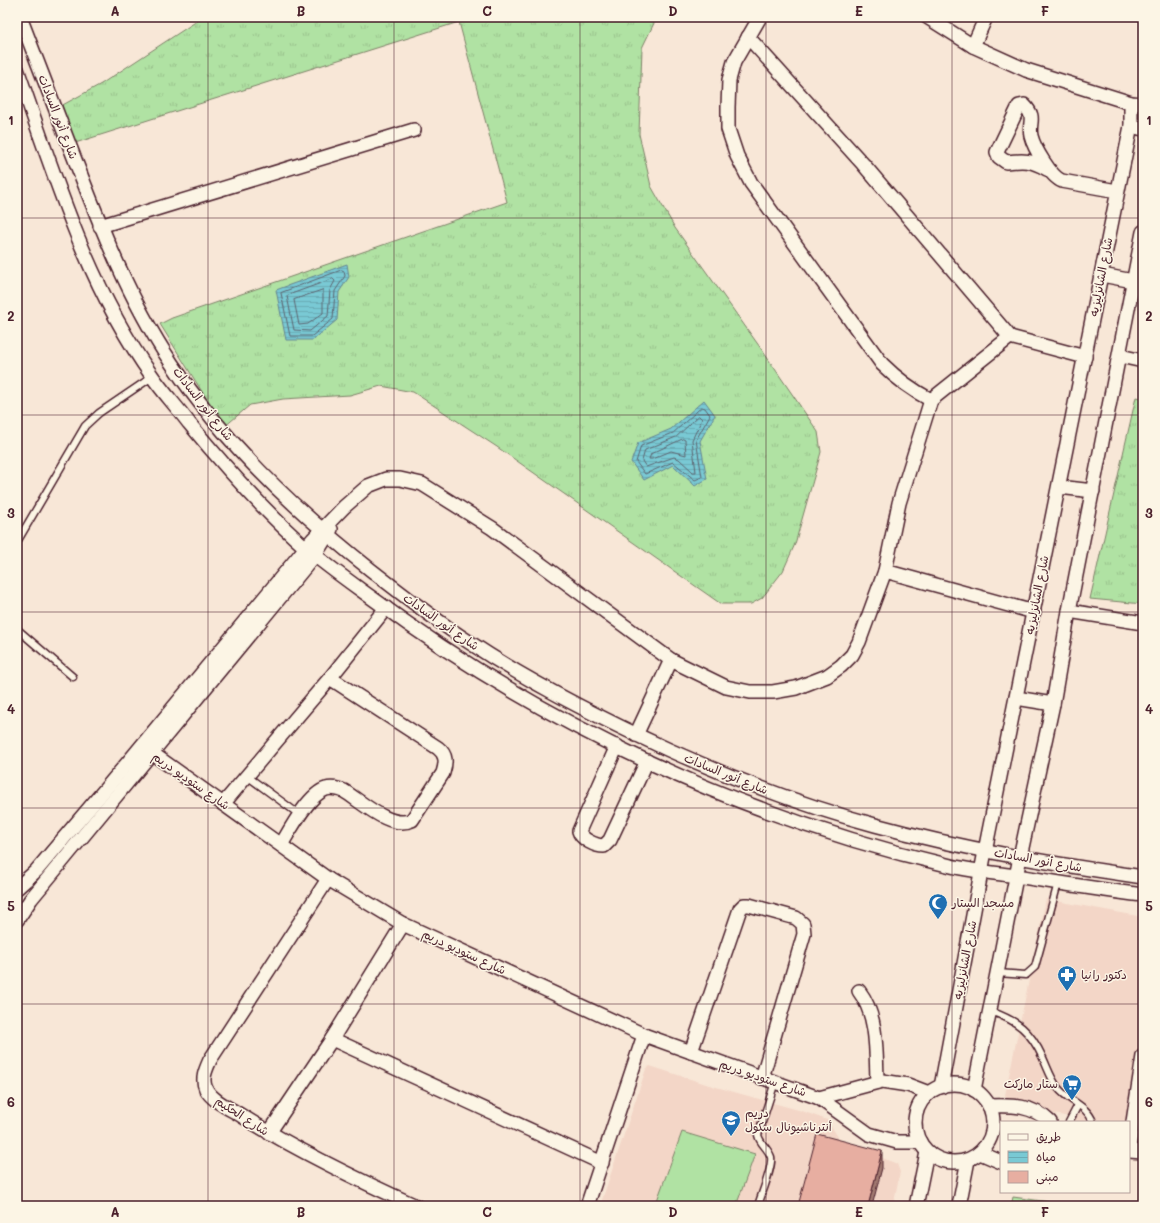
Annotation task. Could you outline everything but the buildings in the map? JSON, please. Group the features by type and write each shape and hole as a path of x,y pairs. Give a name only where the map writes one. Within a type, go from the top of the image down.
{"street":[{"name":"شارع أنور السادات","path":"20,17 100,226 144,317 183,380 235,446 268,480 325,533 405,597 470,643 532,681 636,735 726,775 812,806 873,825 985,851 1143,877"},
{"path":"760,17 734,62 729,80 728,129 737,156 751,183 882,364 893,375 915,392 931,400"},
{"path":"927,17 973,46 1026,70 1137,103"},
{"path":"973,46 986,17"},
{"path":"748,37 863,164 1010,337 1085,357"},
{"path":"17,66 36,61"},
{"name":"شارع أنور السادات","path":"17,69 51,166 93,273 121,327 152,377 222,462 310,551 386,608 466,663 526,699 647,761 698,784 813,826 882,848 981,872 1143,895"},
{"name":"شارع الشانزليزيه","path":"935,1090 1034,612 1102,275 1117,192 1137,128 1137,103"},
{"path":"1047,169 1031,136 1032,122 1030,111 1024,104 1019,106 997,152 999,156 1006,162 1021,160 1034,161 1062,181 1117,192"},
{"path":"100,226 414,130"},
{"path":"974,1090 1016,876 1053,704 1069,611 1143,232"},
{"path":"1102,275 1133,280"},
{"path":"17,920 147,750 325,533 337,515 358,493 368,486 386,479 400,479 422,484 492,528 671,660 726,687 750,692 773,692 796,688 827,676 841,666 852,655 859,642 885,571 899,503 931,400 1010,337"},
{"path":"1120,356 1143,361"},
{"path":"1059,487 1092,491"},
{"path":"885,571 1034,612"},
{"path":"223,804 330,678 386,608"},
{"path":"1069,611 1143,622"},
{"path":"636,735 671,660"},
{"path":"281,845 300,816 317,794 325,789 335,788 344,791 387,819 405,823 412,820 443,773 446,764 445,757 438,748 330,678"},
{"path":"1016,698 1053,704"},
{"path":"617,746 579,831 581,836 595,844 604,846 610,840 647,761"},
{"path":"17,888 36,871 147,750"},
{"name":"شارع ستوديو دريم","path":"147,750 328,879 403,924 644,1035 819,1098 869,1134 897,1142 924,1147"},
{"name":"شارع الحكيم","path":"328,879 210,1060 203,1075 206,1088 213,1097 269,1133 352,1176 416,1206"},
{"path":"691,1052 740,909 749,905 796,918 803,924 804,934 762,1078"},
{"path":"269,1133 332,1039 403,924"},
{"path":"859,991 866,1000 874,1028 877,1082"},
{"path":"587,1206 644,1035"},
{"path":"332,1039 602,1163"},
{"path":"1130,1144 1143,1062"},
{"name":"شارع ستوديو دريم","path":"819,1098 877,1082 889,1081 935,1090"},
{"path":"952,1084 974,1090 983,1097 989,1106 993,1119 992,1131 988,1143 980,1153 968,1160 946,1162 936,1158 924,1147 916,1130 916,1116 921,1104 935,1090 952,1084"},
{"path":"989,1106 1012,1105 1030,1109 1038,1112 1049,1121"},
{"path":"916,1206 924,1147"},
{"path":"1130,1150 1143,1152"},
{"path":"980,1153 1000,1162"},
{"path":"959,1206 968,1160"}],"lane":[{"path":"17,542 85,426 99,413 152,377"},
{"path":"17,629 73,677"},
{"path":"247,776 300,816"},
{"path":"997,973 1026,975 1035,967 1058,883"},
{"path":"990,1011 1010,1018 1024,1029 1039,1050 1052,1080 1066,1096 1088,1112 1092,1121"},
{"path":"758,1206 771,1160 769,1152 760,1141 758,1135 775,1082"},
{"path":"1070,1121 1078,1105"}],"shaded area":[{"path":"1046,899 1143,917 1143,1156 1130,1152 1130,1121 1072,1121 1069,1117 1011,1105 1005,1095"},
{"name":"دريم أنترناشيونال سكول","path":"650,1066 709,1085 802,1111 827,1120 840,1140 897,1164 900,1172 893,1206 600,1206 646,1069"}],"green space":[{"path":"203,17 657,17 642,48 639,134 651,186 675,228 762,350 818,432 821,452 795,544 783,571 762,598 751,604 721,604 497,447 413,392 381,386 350,395 283,399 250,405 224,427 160,324 172,318 507,202 459,22 72,144 59,107 101,84"},
{"path":"1136,397 1143,398 1143,604 1090,599"},
{"path":"682,1132 755,1154 736,1206 655,1206"},
{"path":"1013,1197 1057,1203 1056,1206 1011,1206"}],"water":[{"path":"347,264 349,277 339,292 337,320 313,340 286,340 276,290"},
{"path":"704,400 715,415 700,441 707,479 695,486 673,465 644,480 631,462 638,443 671,429"}],"place":[{"name":"مسجد الستار","path":"938,920"},
{"name":"دكتور رانيا","path":"1067,992"},
{"name":"ستار ماركت","path":"1072,1101"},
{"name":"دريم أنترناشيونال سكول","path":"731,1137"}]}
